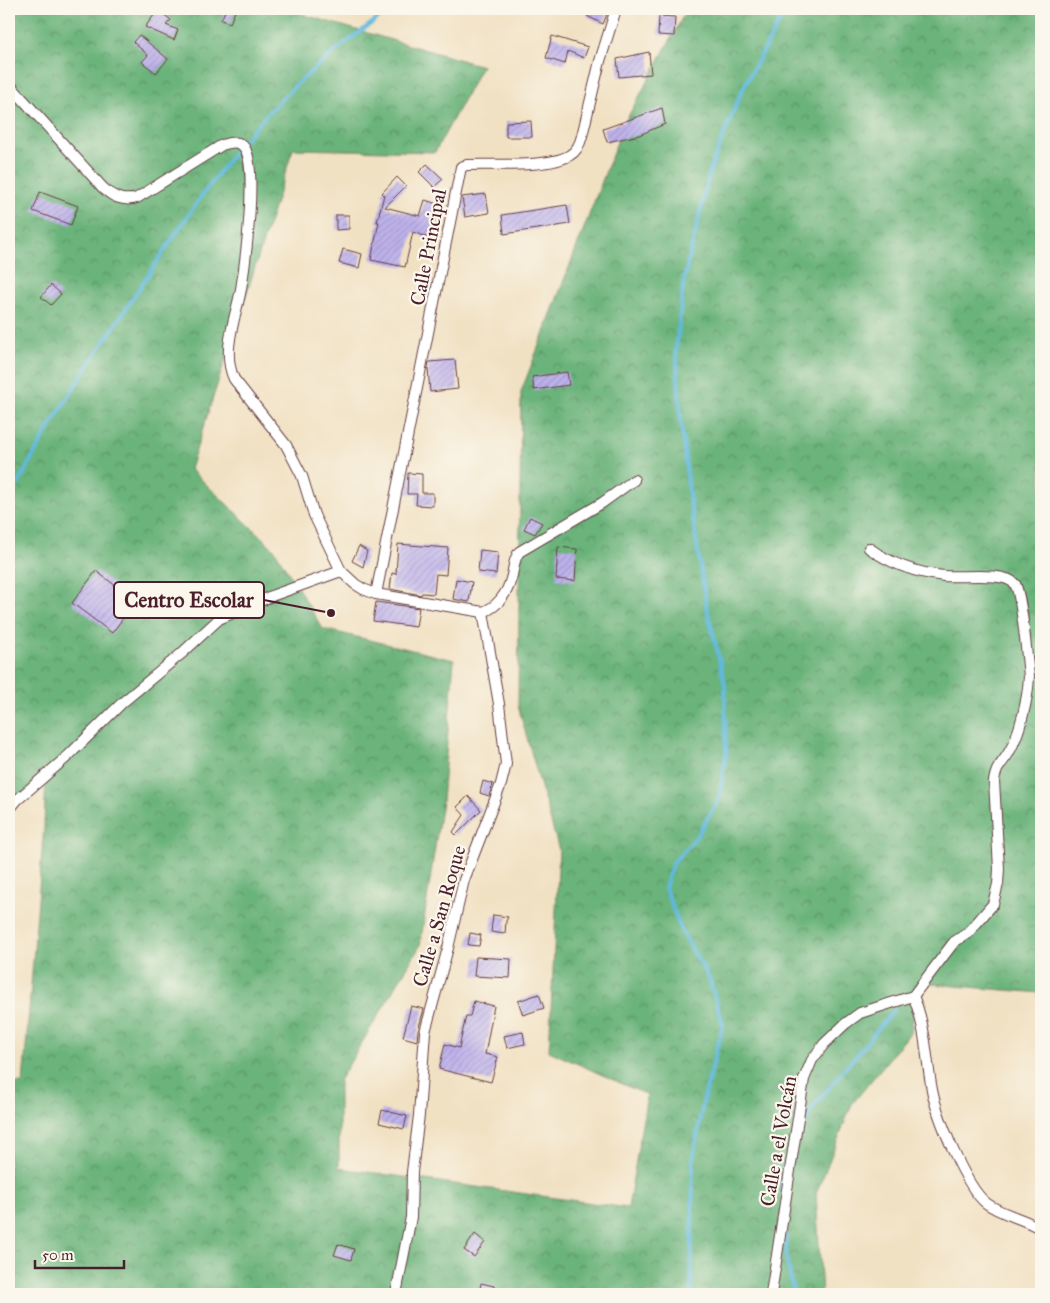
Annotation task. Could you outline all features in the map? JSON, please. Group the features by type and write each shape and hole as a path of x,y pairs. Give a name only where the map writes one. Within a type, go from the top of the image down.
{"street":[{"name":"Calle Principal","path":"376,594 461,167 467,165 536,164 560,160 570,156 575,151 582,136 600,62 616,9"},
{"path":"9,84 103,188 122,200 137,198 222,145 233,142 239,143 244,147 248,154 251,179 245,262 232,329 231,372 240,387 286,445 302,476 314,515 341,570 355,584 376,594 483,612 495,606 502,597 508,586 515,557 519,552 602,503 634,480"},
{"path":"869,548 891,562 906,568 944,576 997,577 1008,580 1014,583 1019,596 1029,676 1027,701 1008,755 996,771 994,781 999,869 995,898 988,911 975,926 954,942 913,996 924,1036 936,1106 962,1170 985,1202 1041,1229"},
{"path":"9,810 31,787 68,756 123,702 181,654 219,619 274,594 341,570"},
{"name":"Calle a San Roque","path":"396,1294 412,1218 412,1172 419,1115 425,1032 464,880 501,784 506,764 499,704 483,612"},
{"name":"Calle a el Volcán","path":"771,1294 806,1072 824,1044 845,1024 860,1014 913,996"}],"green space":[{"path":"9,9 284,9 482,66 435,152 293,149 190,469 274,549 323,629 454,660 442,801 420,946 339,1081 339,1168 628,1208 647,1095 549,1051 559,850 518,706 521,392 624,124 687,9 1041,9 1041,993 919,983 911,1032 852,1104 816,1194 822,1294 9,1294 9,1084 23,1083 44,827 46,774 9,810"}],"building":[{"path":"226,9 236,9 230,23 221,20"},
{"path":"591,9 609,9 603,24 587,16"},
{"path":"158,10 171,20 166,25 178,30 174,40 145,27"},
{"path":"659,16 675,17 674,36 658,35"},
{"path":"139,35 168,59 156,73 142,62 148,55 133,42"},
{"path":"552,36 588,47 584,58 568,51 565,64 546,58"},
{"path":"649,52 651,74 619,77 617,59"},
{"path":"662,108 665,124 639,135 607,142 603,129"},
{"path":"531,121 532,137 506,137 506,122"},
{"path":"427,164 443,179 434,187 419,172"},
{"path":"397,177 406,186 385,207 420,216 425,200 440,205 430,238 413,232 405,267 371,260 379,222 377,222 384,195 382,193"},
{"path":"40,192 78,206 71,225 33,211"},
{"path":"486,194 489,213 465,217 462,197"},
{"path":"567,205 570,224 504,234 502,215"},
{"path":"336,215 349,215 349,229 336,230"},
{"path":"343,249 362,254 359,268 339,263"},
{"path":"51,285 61,294 51,305 41,297"},
{"path":"455,360 458,389 430,392 429,362"},
{"path":"567,372 569,385 534,390 532,377"},
{"path":"408,473 422,474 422,493 433,493 433,506 416,505 417,494 407,494"},
{"path":"530,517 542,523 535,534 524,529"},
{"path":"398,544 448,548 446,575 436,574 434,594 422,593 421,595 390,589 392,573 396,574"},
{"path":"359,546 367,551 363,567 352,561"},
{"path":"558,547 577,549 575,581 556,579"},
{"path":"480,550 498,552 496,574 478,572"},
{"path":"96,571 136,601 112,633 72,603"},
{"path":"456,579 472,582 469,602 453,599"},
{"path":"376,602 419,608 416,627 373,621"},
{"path":"483,781 493,784 489,796 480,793"},
{"path":"468,796 481,810 456,835 453,832 464,815 457,807"},
{"path":"493,915 508,917 505,934 491,932"},
{"path":"470,933 481,935 479,946 468,945"},
{"path":"476,957 511,959 510,978 474,976"},
{"path":"539,994 544,1008 523,1015 518,1001"},
{"path":"474,1001 494,1006 485,1054 498,1057 491,1082 439,1069 445,1044 459,1048 466,1016 470,1016"},
{"path":"411,1006 424,1009 417,1041 403,1037"},
{"path":"523,1032 525,1044 507,1048 504,1036"},
{"path":"382,1110 407,1116 404,1129 379,1123"},
{"path":"475,1234 485,1242 474,1257 464,1250"},
{"path":"338,1244 354,1249 351,1260 334,1255"},
{"path":"481,1283 494,1286 493,1294 479,1294"}],"waterway":[{"path":"9,501 36,450 81,376 211,182 281,99 342,46 391,9"},
{"path":"691,1294 693,1159 703,1103 723,1025 709,978 682,932 665,888 672,864 697,836 719,799 726,754 725,684 707,608 690,501 681,423 676,350 684,279 711,167 742,90 781,19 790,9"},
{"path":"799,1135 813,1107 894,1010"},
{"path":"782,1191 781,1173 788,1157"},
{"path":"785,1228 787,1262 794,1294"}],"place":[{"name":"Centro Escolar","path":"331,613"}]}
